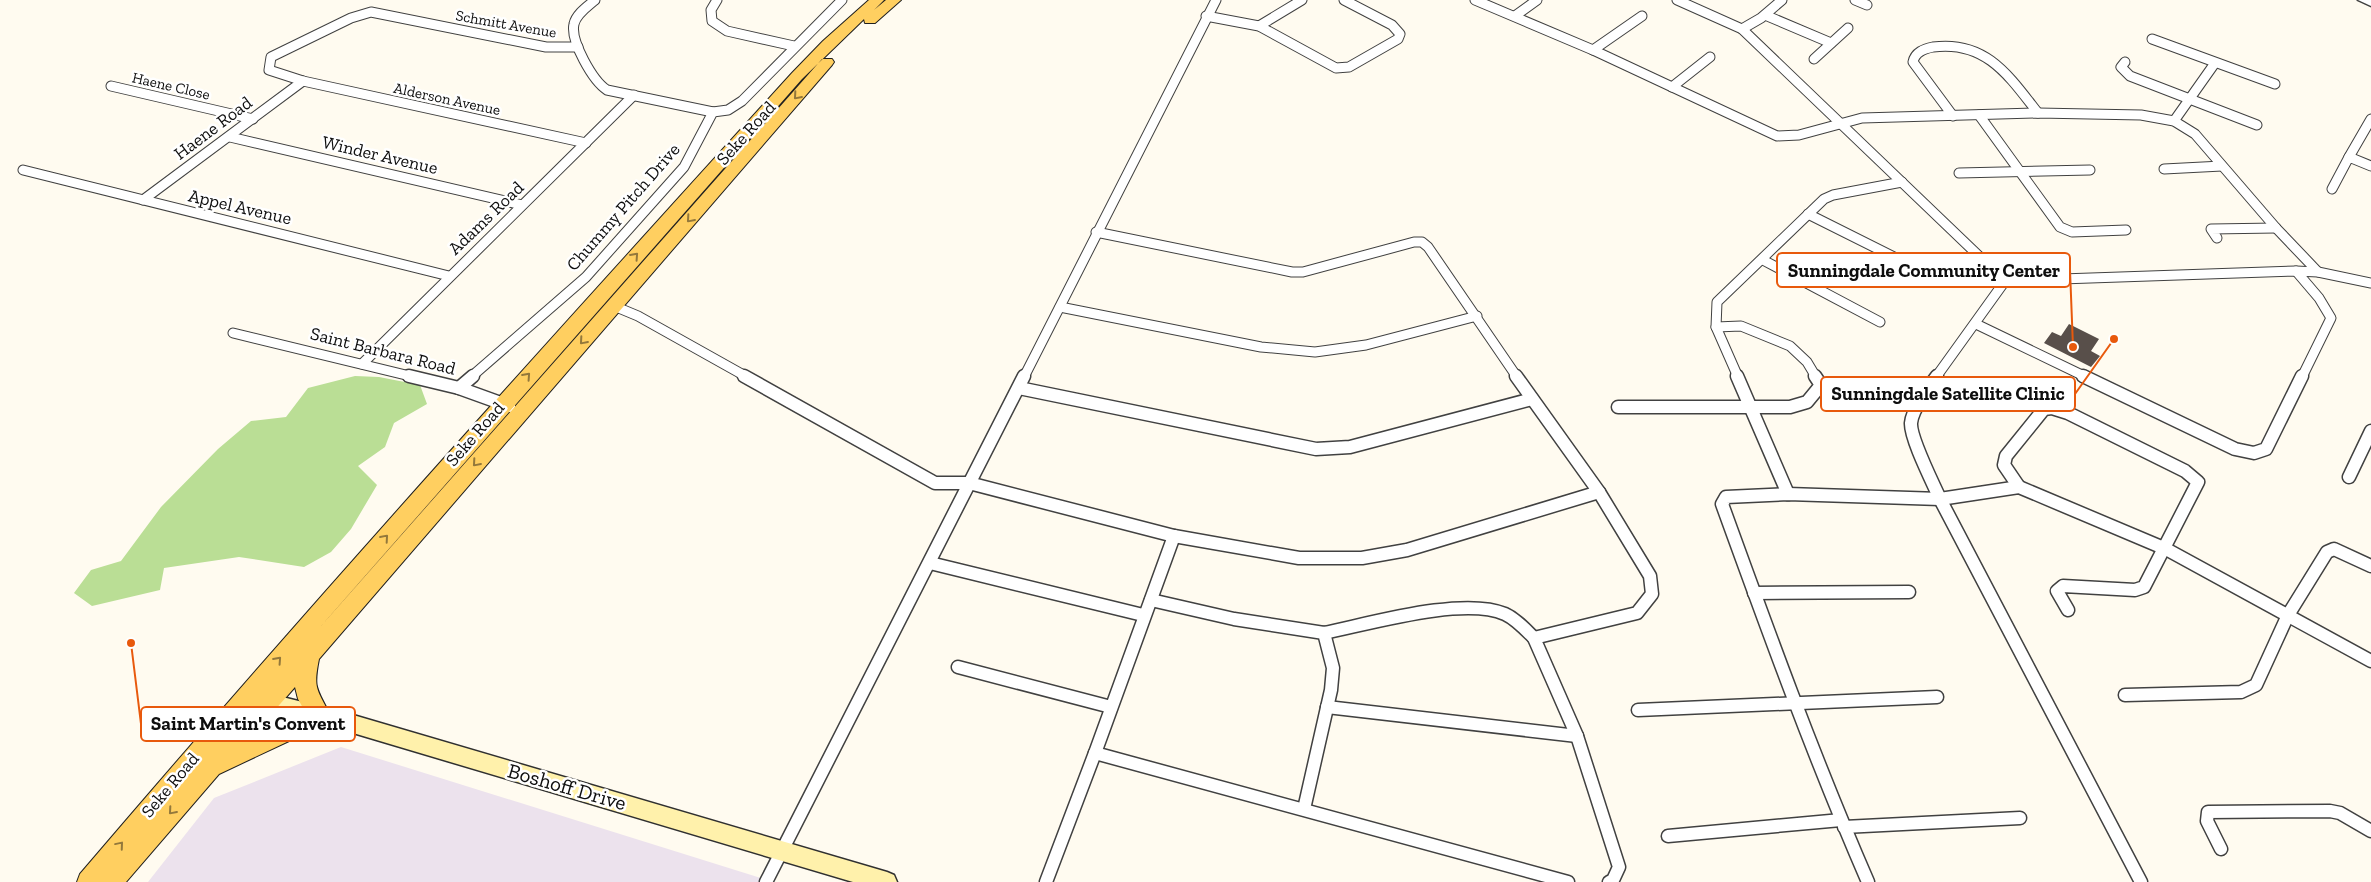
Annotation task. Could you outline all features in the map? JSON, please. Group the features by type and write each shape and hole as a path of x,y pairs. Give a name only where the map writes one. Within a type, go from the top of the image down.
{"main road":[{"name":"Seke Road","path":"89,882 245,696 503,403 797,76 877,0"},
{"name":"Seke Road","path":"110,882 817,73 859,30 894,0"},
{"path":"309,653 304,688 309,702 318,714"},
{"name":"Boshoff Drive","path":"245,696 343,721 887,882"},
{"path":"204,774 240,752 287,731 343,721"}],"street":[{"path":"595,0 574,24 578,46 601,86 607,90 713,112 736,107 794,46 842,0"},
{"path":"717,0 711,10 711,17 721,28 794,46"},
{"path":"766,882 1019,388 1206,16 1216,0"},
{"path":"1259,26 1302,0"},
{"path":"1206,16 1259,26 1336,68 1349,67 1398,38 1398,32 1392,25 1344,0"},
{"path":"1475,0 1592,50 1777,136 1787,137 1830,128 1839,121 1862,118 2038,113 2142,115 2174,121 2195,134 2276,228 2318,272"},
{"path":"1515,16 1537,0"},
{"path":"1677,0 1742,29 2005,281 2296,271 2318,272 2371,282"},
{"path":"1742,29 1765,15 1782,0"},
{"path":"1855,0 1867,5"},
{"path":"2364,0 2371,2"},
{"name":"Schmitt Avenue","path":"371,12 546,47 578,46"},
{"name":"Alderson Avenue","path":"371,12 351,18 271,57 269,70 303,81 586,143"},
{"path":"1765,15 1831,43"},
{"path":"1592,50 1642,16"},
{"path":"1814,58 1848,28"},
{"path":"2152,39 2274,84"},
{"path":"1953,116 1912,62 1914,56 1920,51 1949,46 1983,53 1998,64 2038,113"},
{"path":"1672,87 1710,57"},
{"path":"2125,62 2120,67 2125,74 2257,125"},
{"path":"2174,121 2215,63"},
{"name":"Haene Road","path":"142,200 230,137 303,81"},
{"name":"Haene Close","path":"112,86 253,119"},
{"name":"Adams Road","path":"362,364 634,95"},
{"name":"Chummy Pitch Drive","path":"459,388 586,277 684,167 713,112"},
{"path":"1979,115 2023,172 2060,227 2072,232 2126,230"},
{"path":"2332,189 2371,119"},
{"name":"Winder Avenue","path":"230,137 522,205"},
{"path":"2349,157 2371,166"},
{"path":"2164,169 2222,166"},
{"name":"Appel Avenue","path":"23,170 449,276"},
{"path":"1959,173 2090,170"},
{"path":"1788,494 1716,327 1717,302 1820,202 1833,195 1902,182"},
{"path":"1808,214 1922,271"},
{"path":"2217,238 2211,229 2276,228"},
{"path":"1096,232 1292,272 1303,272 1414,242 1422,242 1428,247 1532,399 1599,492 1650,576 1652,594 1647,603 1637,613 1534,638"},
{"path":"1762,260 1880,322"},
{"path":"1976,324 2235,449 2254,453 2266,449 2331,318 2319,298 2296,271"},
{"path":"2005,281 1976,324 1926,390 1911,423 1915,440 1940,499 2141,882"},
{"path":"614,306 638,316 935,483 969,483 1174,536 1299,558 1362,558 1416,548 1599,492"},
{"path":"1060,307 1262,347 1315,352 1366,345 1477,316"},
{"path":"1618,407 1800,405 1807,402 1821,385 1807,362 1790,346 1741,326 1716,327"},
{"name":"Saint Barbara Road","path":"233,333 459,388 522,411"},
{"path":"1019,388 1075,398 1284,444 1316,449 1350,447 1532,399"},
{"path":"2018,487 2004,465 2006,456 2044,409 2052,408 2068,413 2194,476 2198,482 2197,488 2166,549 2144,587 2135,590 2063,586 2057,592 2068,610"},
{"path":"2349,477 2371,431"},
{"path":"1868,882 1843,824 1798,703 1754,593 1722,500 1726,497 1736,495 1788,494 1940,499 2018,487 2166,549 2371,661"},
{"path":"1046,882 1174,536"},
{"path":"2125,694 2241,692 2248,690 2256,685 2288,615 2322,559 2331,550 2344,552 2371,566"},
{"path":"930,563 1144,615"},
{"path":"1754,593 1910,592"},
{"path":"1151,600 1234,619 1324,633 1439,612 1494,610 1521,624 1534,638 1577,736 1619,867 1613,880 1609,882"},
{"path":"1304,809 1327,707 1333,668 1324,633"},
{"path":"958,667 1111,707"},
{"path":"1638,710 1937,697"},
{"path":"1327,707 1577,736"},
{"path":"1095,753 1568,882"},
{"path":"2221,849 2206,821 2208,812 2330,811 2340,813 2371,831"},
{"path":"1668,836 1843,824 2020,818"}],"shaded area":[{"path":"341,747 774,882 148,882 214,798"}],"green space":[{"path":"355,376 379,377 420,385 427,404 394,423 385,447 358,466 377,485 351,529 331,552 304,567 239,557 164,568 160,590 92,606 74,593 91,570 121,561 161,507 218,449 251,421 286,417 308,388"}],"building":[{"path":"2069,324 2099,339 2091,351 2100,356 2091,367 2044,343 2052,332 2061,336"}],"place":[{"name":"Sunningdale Satellite Clinic","path":"2114,339"},
{"name":"Sunningdale Community Center","path":"2073,347"},
{"name":"Saint Martin's Convent","path":"131,643"}]}
